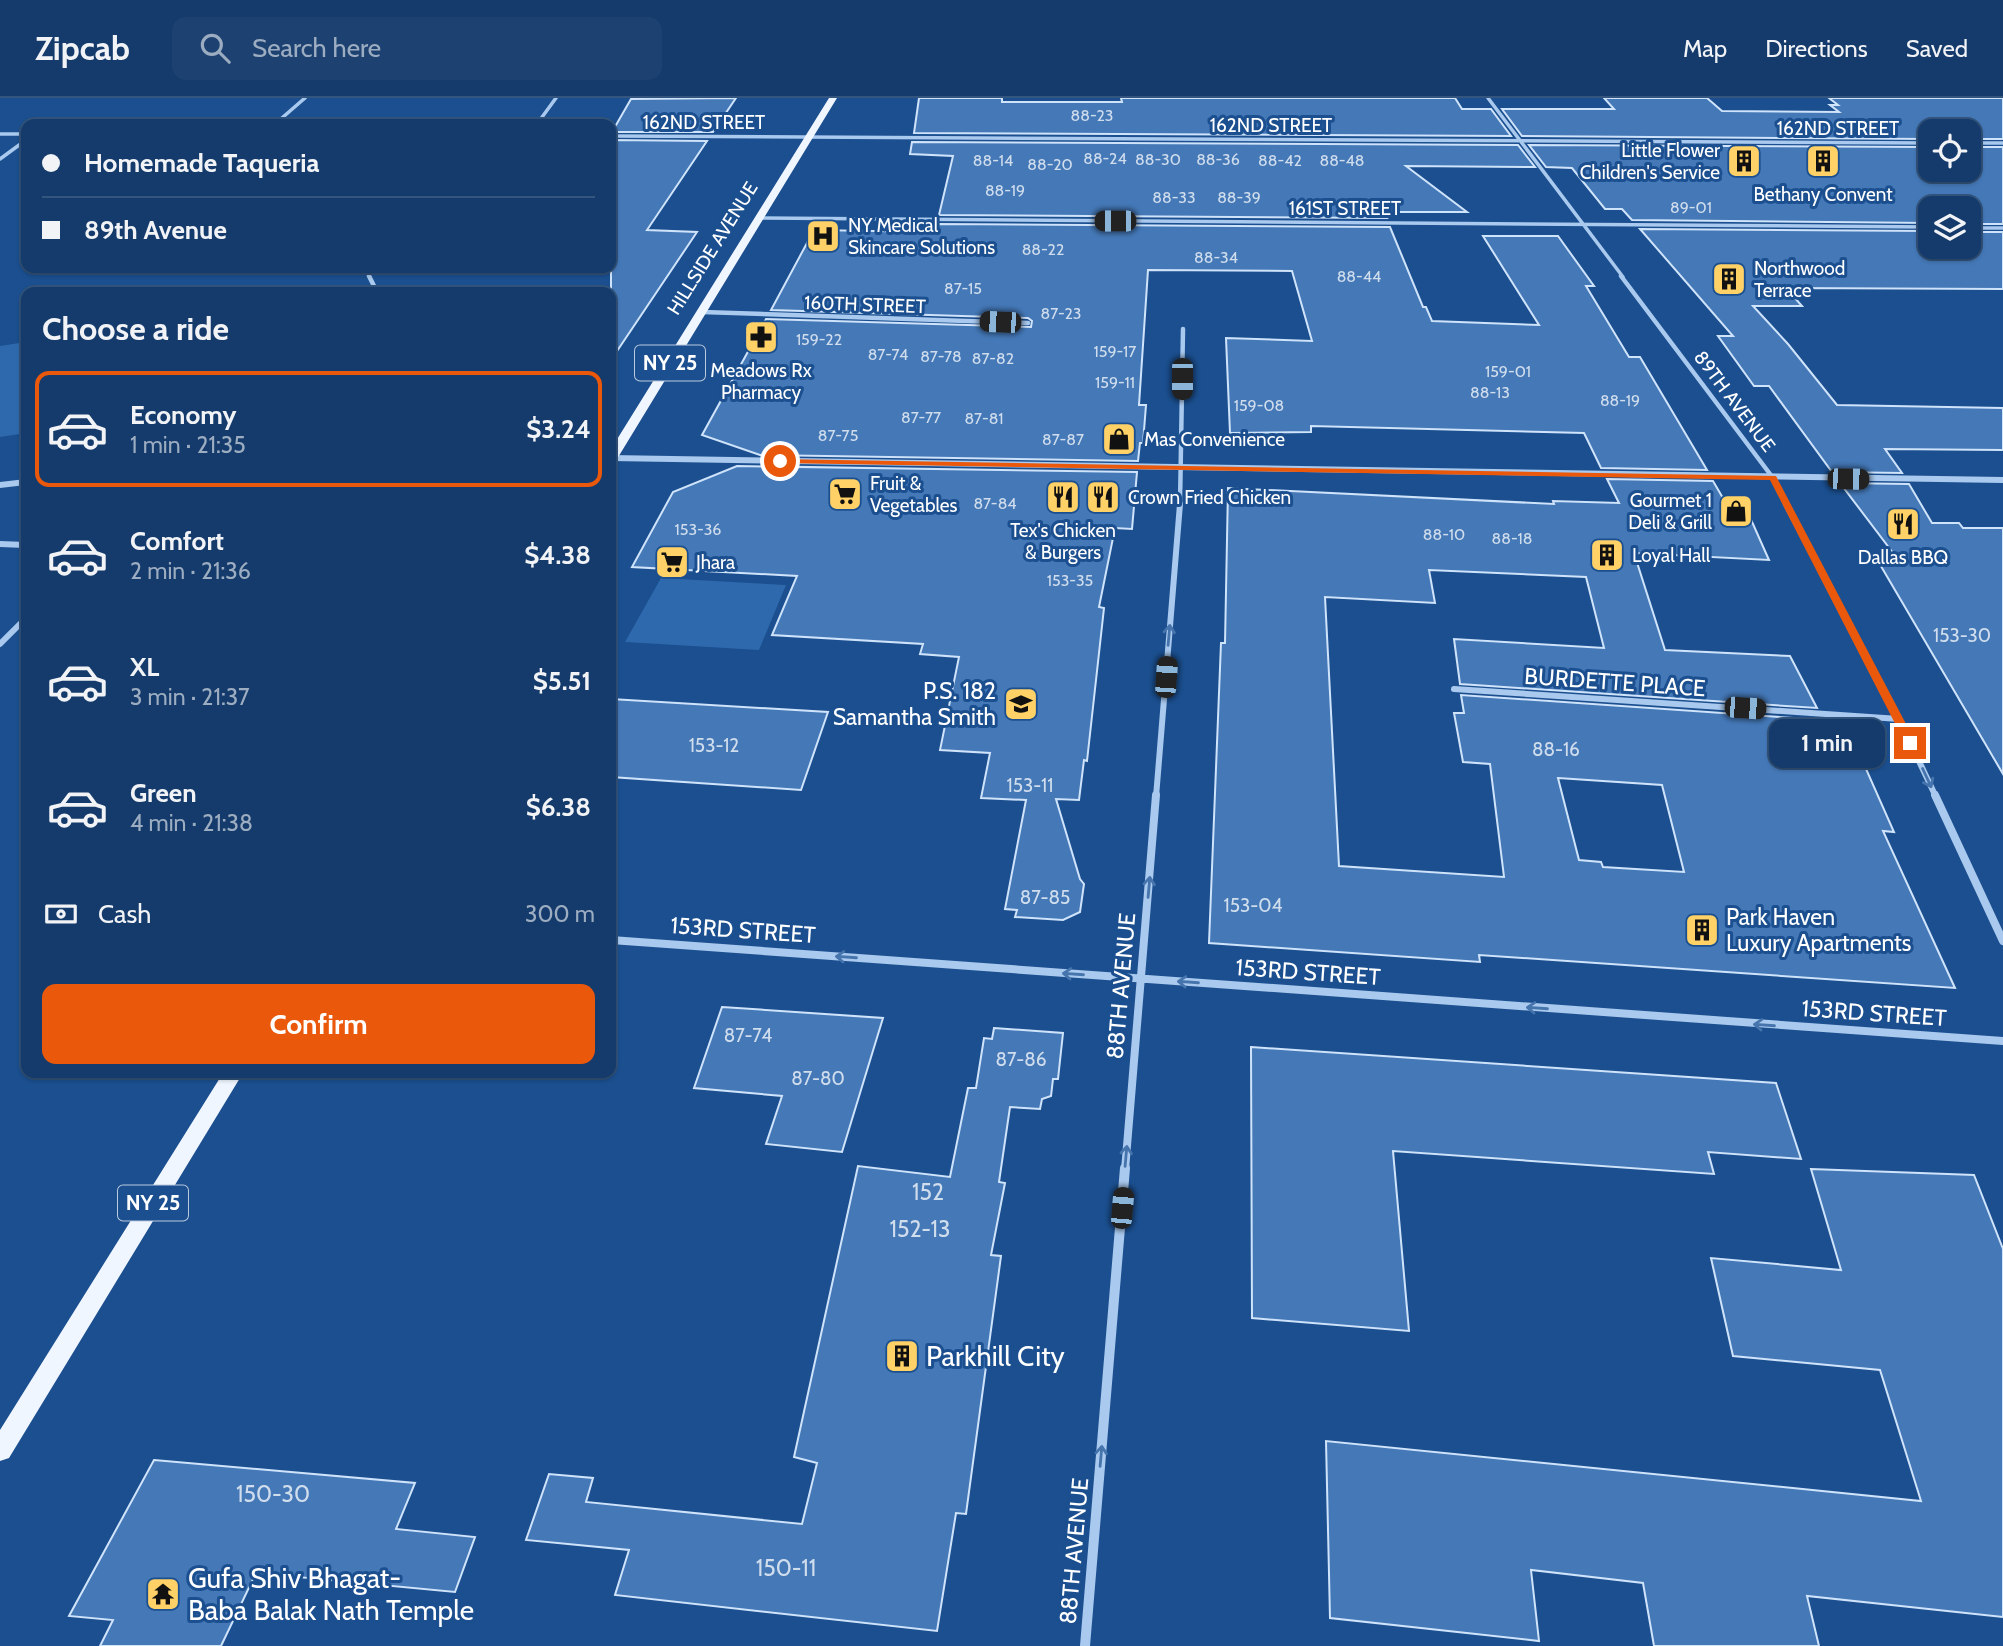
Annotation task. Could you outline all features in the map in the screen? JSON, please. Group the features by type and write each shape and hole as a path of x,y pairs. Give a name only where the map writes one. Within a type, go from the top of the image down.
{"main road":[{"name":"HILLSIDE AVENUE","path":"616,450 833,98"},
{"name":"NY 25","path":"0,1451 230,1078"}],"street":[{"path":"281,119 305,98"},
{"path":"541,119 556,98"},
{"name":"89TH AVENUE","path":"1488,98 1773,478 1899,719 2003,941"},
{"path":"0,134 21,134"},
{"name":"162ND STREET","path":"616,136 1918,143"},
{"path":"1981,143 2003,143"},
{"path":"0,159 21,144"},
{"name":"161ST STREET","path":"759,218 1918,227"},
{"path":"1981,228 2003,228"},
{"name":"160TH STREET","path":"702,312 1028,323"},
{"name":"88TH AVENUE","path":"1085,1646 1182,468 1183,329"},
{"path":"616,458 2003,480"},
{"path":"0,485 21,483"},
{"path":"0,544 21,545"},
{"path":"0,644 21,623"},
{"name":"BURDETTE PLACE","path":"1454,689 1899,719"},
{"name":"153RD STREET","path":"616,940 2003,1041"}],"shaded area":[{"path":"21,343 21,434 0,437 0,346"},
{"path":"661,578 786,585 759,650 625,642"}],"building":[{"path":"736,98 713,132 616,132 616,125 631,99"},
{"path":"919,98 1002,98 1002,102 1122,102 1121,98 1455,98 1462,109 1491,109 1511,136 914,133"},
{"path":"1604,98 1707,98 1722,111 1839,112 1830,105 1838,105 1829,98 2003,98 2003,139 1981,139 1981,119 1918,119 1918,139 1522,136 1502,109 1614,109"},
{"path":"616,140 707,141 647,230 697,232 616,353 616,287 611,287 611,273 616,273"},
{"path":"912,142 1518,145 1535,167 1406,166 1467,212 1384,212 1387,218 939,215 953,156 910,154"},
{"path":"1529,145 1918,147 1918,182 1981,182 1981,147 2003,147 2003,224 1981,224 1981,196 1918,196 1918,223 1632,220 1622,209 1605,209 1572,168 1546,167"},
{"path":"937,224 1390,227 1423,307 1426,307 1432,321 1539,325 1483,236 1558,236 1594,286 1586,286 1629,357 1640,357 1707,470 1601,468 1584,433 1311,426 1311,432 1230,433 1226,338 1312,341 1292,271 1148,270 1139,405 1146,405 1143,443 1140,443 1138,461 760,455 702,435 766,319 1031,327 1032,321 1028,318 771,310 814,230 934,232"},
{"path":"1640,229 1918,231 1918,259 1981,259 1981,232 2003,232 2003,289 1786,288 1802,306 1753,306 1788,344 1837,405 2003,408 2003,450 1885,449 1902,473 1832,472 1769,386 1754,386 1718,336 1733,336"},
{"path":"737,466 1137,472 1132,529 1115,528 1099,607 1104,608 1087,761 1084,760 1079,800 1056,799 1080,879 1084,884 1080,912 1063,920 1015,917 1017,910 1005,909 1026,800 981,798 990,753 940,750 959,657 920,654 923,644 772,635 797,576 632,567 673,492"},
{"path":"1607,479 1713,481 1727,505 1745,506 1769,560 1634,553 1665,650 1790,656 1817,708 1460,684 1454,639 1604,648 1586,577 1429,570 1435,603 1325,597 1339,866 1504,877 1490,764 1463,762 1454,713 1464,713 1461,695 1823,720 1826,725 1847,726 1894,832 1883,831 1955,988 1479,955 1480,962 1209,943 1221,643 1225,643 1228,488 1554,504 1553,501 1619,503","holes":["1558,778 1662,785 1684,872 1603,867 1601,862 1579,860"]},
{"path":"1840,483 1909,484 1932,523 1959,523 1963,528 2003,528 2003,774 1875,556 1893,553"},
{"path":"616,699 828,712 801,790 616,777"},
{"path":"722,1007 883,1018 842,1152 766,1144 782,1096 694,1088"},
{"path":"994,1028 1063,1033 1058,1079 1053,1079 1051,1096 1042,1099 1040,1109 1010,1107 999,1182 1005,1183 991,1255 1001,1256 966,1514 956,1513 937,1631 615,1595 629,1550 526,1540 549,1474 593,1478 586,1502 802,1524 817,1463 794,1457 858,1166 950,1177 968,1088 976,1088 984,1038 992,1039"},
{"path":"1251,1047 1776,1083 1801,1159 1708,1152 1714,1174 1393,1151 1409,1331 1252,1318"},
{"path":"1811,1169 1974,1175 2003,1249 2003,1617 1807,1596 1819,1646 1654,1646 1643,1583 1531,1570 1539,1641 1330,1618 1326,1441 1921,1501 1880,1370 1733,1356 1711,1258 1841,1270"},
{"path":"154,1460 415,1483 396,1529 475,1537 455,1592 256,1573 221,1646 100,1646 113,1620 69,1616"}],"place":[{"name":"Little Flower Children's Service","path":"1744,161"},
{"name":"Bethany Convent","path":"1823,161"},
{"name":"NY Medical Skincare Solutions","path":"823,236"},
{"name":"Northwood Terrace","path":"1729,279"},
{"name":"Meadows Rx Pharmacy","path":"761,337"},
{"name":"Mas Convenience","path":"1119,439"},
{"name":"Fruit & Vegetables","path":"845,494"},
{"name":"Tex's Chicken & Burgers","path":"1063,497"},
{"name":"Crown Fried Chicken","path":"1103,497"},
{"name":"Gourmet 1 Deli & Grill","path":"1736,511"},
{"name":"Dallas BBQ","path":"1903,524"},
{"name":"Loyal Hall","path":"1607,555"},
{"name":"Jhara","path":"672,562"},
{"name":"P.S. 182 Samantha Smith","path":"1021,704"},
{"name":"Park Haven Luxury Apartments","path":"1702,930"},
{"name":"Parkhill City","path":"902,1356"},
{"name":"Gufa Shiv Bhagat- Baba Balak Nath Temple","path":"163,1594"}],"route":[{"path":"780,461 1773,478 1910,743"}]}
